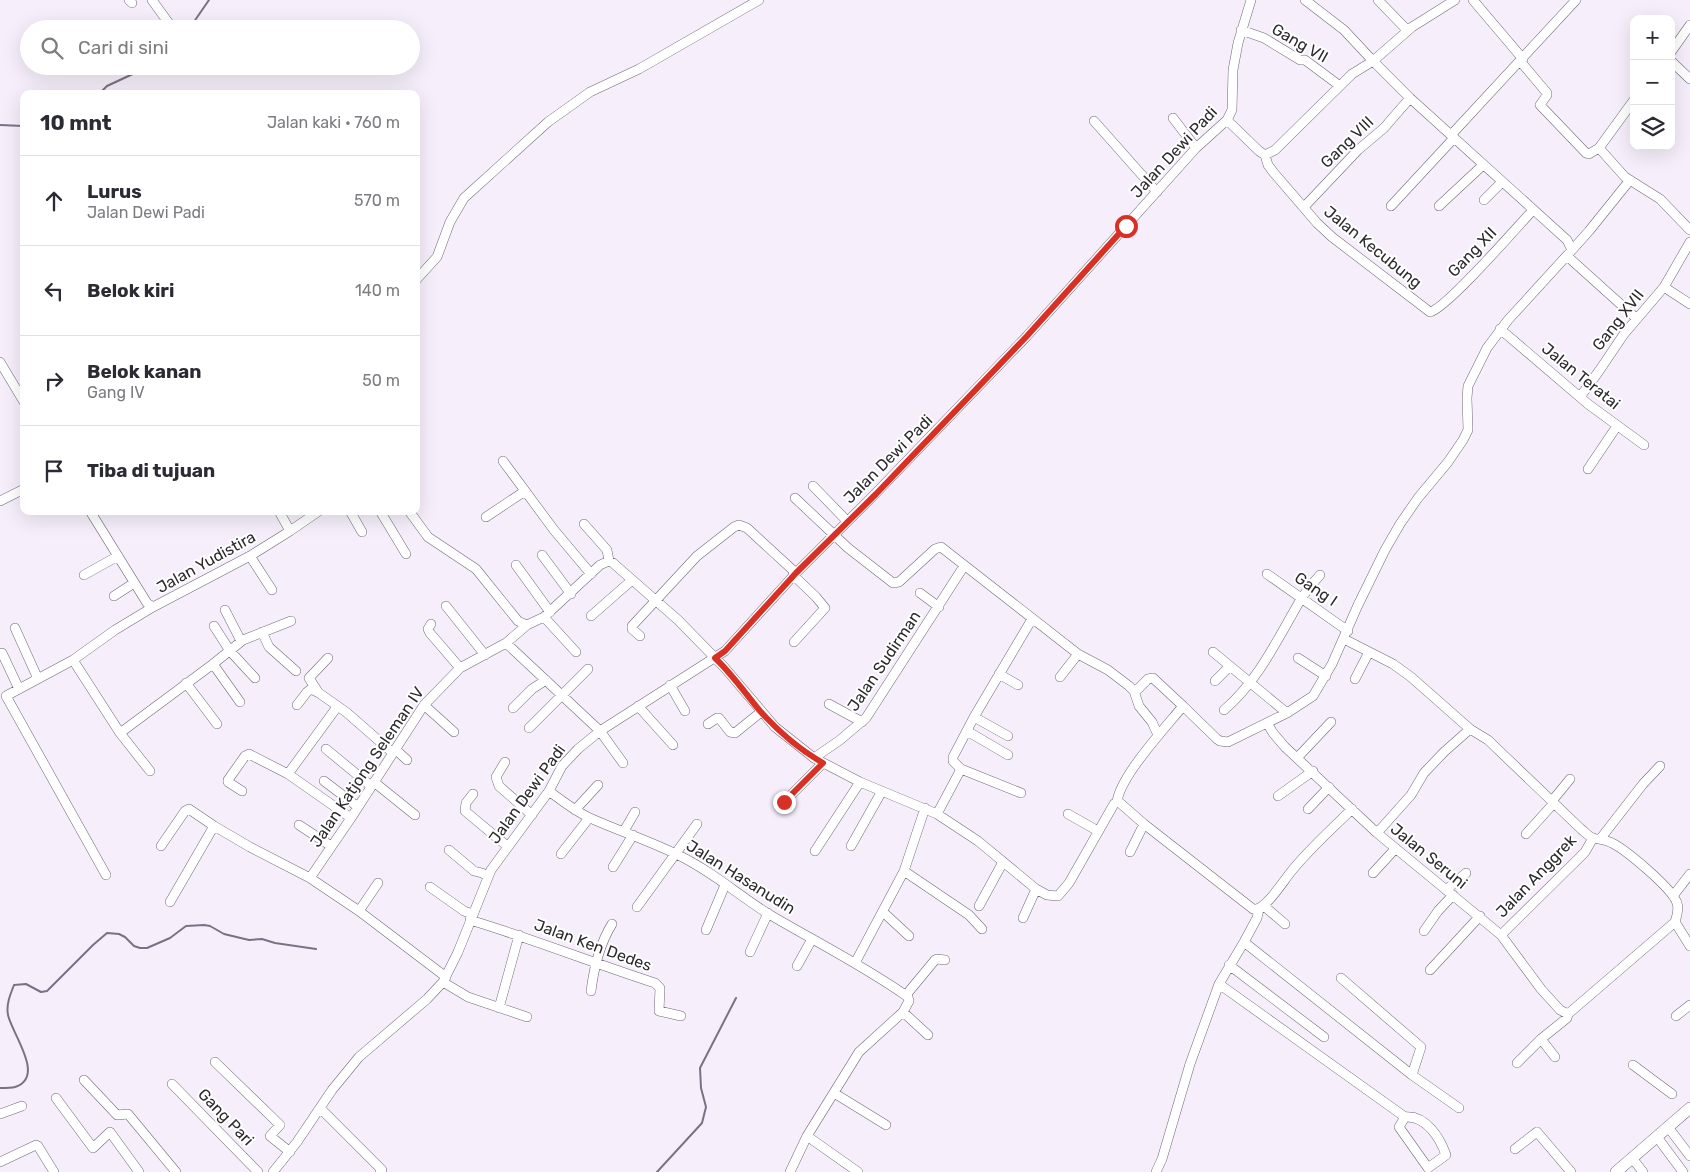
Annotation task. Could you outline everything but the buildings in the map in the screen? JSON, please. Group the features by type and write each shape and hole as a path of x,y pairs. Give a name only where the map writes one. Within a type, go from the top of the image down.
{"main road":[{"path":"1616,1172 1668,1127 1688,1113"}],"street":[{"path":"152,0 166,20"},
{"path":"420,275 436,257 450,222 464,198 548,122 590,92 639,69 758,0"},
{"name":"Jalan Dewi Padi","path":"445,979 488,876 507,846 549,790 562,766 578,749 600,731 725,651 795,574 876,494 1027,336 1196,148 1227,120 1232,110 1233,70 1241,30 1251,0"},
{"path":"1305,0 1344,30 1410,98 1567,240 1569,253 1636,319"},
{"path":"1378,0 1407,30"},
{"path":"1227,120 1259,152 1265,154 1275,150 1352,74 1373,61 1407,30 1455,0"},
{"path":"1473,0 1546,93 1547,95 1540,105 1586,153 1589,154 1599,148 1630,105"},
{"path":"1391,206 1576,0"},
{"path":"1675,46 1690,25"},
{"name":"Gang VII","path":"1241,30 1264,38 1300,60 1310,62 1340,86"},
{"path":"1675,65 1690,79"},
{"name":"Gang VIII","path":"1304,208 1358,150 1384,128 1410,98"},
{"path":"1172,118 1196,148"},
{"path":"1094,121 1157,192"},
{"path":"1599,148 1619,171 1660,199 1690,230"},
{"name":"Jalan Kecubung","path":"1265,154 1268,165 1274,173 1317,223 1332,237 1430,312"},
{"path":"1439,206 1483,165"},
{"path":"1135,692 1148,679 1152,678 1220,741 1228,742 1287,713 1314,696 1346,635 1358,605 1385,550 1400,524 1464,440 1468,430 1468,386 1487,348 1500,329 1569,253 1630,180"},
{"path":"1484,200 1502,182"},
{"name":"Gang XII","path":"1430,312 1460,287 1533,210"},
{"name":"Gang XVII","path":"1580,397 1613,348 1664,287 1690,242"},
{"path":"1664,287 1690,304"},
{"name":"Jalan Teratai","path":"1500,329 1580,397 1644,445"},
{"path":"0,362 20,395"},
{"path":"1588,469 1618,426"},
{"path":"503,461 554,530 591,574"},
{"path":"814,486 847,521"},
{"path":"0,501 20,491"},
{"path":"486,517 525,491"},
{"path":"795,498 834,535 893,583 899,582 938,547 941,547 1078,654 1108,670 1135,692 1139,706 1152,722 1158,735"},
{"name":"Jalan Yudistira","path":"95,515 134,583 147,603 153,607 250,556 314,515"},
{"path":"281,515 290,531"},
{"path":"352,515 362,532"},
{"path":"382,515 406,554"},
{"path":"412,515 428,537 476,569 518,621 527,625"},
{"path":"584,524 607,550 609,561 678,620 737,681 761,712 779,731 823,763 860,782 937,814 978,841 1036,889 1051,896 1061,894 1114,804 1117,802 1121,789 1158,735 1184,706"},
{"path":"640,636 632,627 697,556 739,524 747,528 795,574 825,608 794,642"},
{"path":"542,555 571,594"},
{"path":"84,575 118,556"},
{"path":"250,556 272,590"},
{"name":"Jalan Katjong Seleman IV","path":"310,878 358,808 424,705 460,668 506,643 527,625 547,615 600,565 609,561"},
{"path":"516,565 547,615 576,652"},
{"name":"Jalan Sudirman","path":"814,758 862,722 939,607 964,566"},
{"name":"Gang I","path":"1267,574 1302,597 1369,652 1393,664 1411,677 1470,729 1488,740 1553,802 1597,838 1622,849 1673,896"},
{"path":"1224,710 1252,682 1302,597 1320,575"},
{"path":"590,616 632,580"},
{"path":"114,596 134,583"},
{"path":"920,593 939,607"},
{"path":"446,606 484,655"},
{"path":"106,875 6,698 8,694 73,660 115,630 153,607"},
{"path":"225,610 241,641"},
{"path":"1021,793 961,769 953,761 953,757 974,717 1032,619"},
{"path":"120,733 241,641 291,620"},
{"path":"431,624 428,629 430,633 460,668"},
{"path":"214,626 230,650 255,678"},
{"path":"15,628 38,679"},
{"path":"262,632 269,647 296,671"},
{"path":"506,643 600,731 623,762"},
{"path":"1213,652 1252,682 1287,713"},
{"path":"1355,679 1369,652"},
{"path":"2,653 19,689"},
{"path":"1060,678 1078,654"},
{"path":"328,658 309,678 319,692 407,760"},
{"path":"1298,658 1326,676"},
{"path":"73,660 120,733 150,772"},
{"path":"213,664 240,702"},
{"path":"1215,681 1230,666"},
{"path":"529,728 588,669"},
{"path":"999,674 1018,685"},
{"path":"513,708 532,689 546,680"},
{"path":"186,683 217,724"},
{"path":"670,685 685,711"},
{"path":"297,705 306,692 311,689 319,692"},
{"path":"829,704 862,722"},
{"path":"424,705 454,732"},
{"path":"638,706 673,745"},
{"path":"288,774 337,707"},
{"path":"708,724 719,718 730,732 734,733 761,712"},
{"path":"974,717 1008,736"},
{"path":"1297,758 1331,722"},
{"name":"Jalan Seruni","path":"1267,723 1273,733 1297,758 1377,833 1501,934 1542,989 1560,1010 1568,1014"},
{"path":"1377,833 1410,795 1424,773 1470,729"},
{"path":"967,731 1008,755"},
{"path":"326,748 414,815"},
{"path":"242,791 228,782 228,780 247,754 288,774 351,818"},
{"path":"504,762 496,777 499,786 532,815"},
{"path":"784,802 823,763"},
{"name":"Jalan Anggrek","path":"1501,934 1585,852 1660,766"},
{"path":"937,814 961,769"},
{"path":"1278,796 1313,771"},
{"path":"1526,834 1570,779"},
{"path":"324,780 358,808"},
{"path":"815,851 860,782"},
{"path":"575,810 598,785"},
{"path":"1308,808 1329,787"},
{"name":"Jalan Hasanudin","path":"549,790 589,818 677,854 698,866 768,913 881,977 907,998"},
{"path":"851,846 882,791"},
{"path":"473,794 466,804 465,811 507,846"},
{"path":"1117,802 1253,909 1262,908 1285,924"},
{"path":"855,963 904,871 925,808"},
{"path":"1156,1172 1162,1159 1190,1064 1219,984 1262,908 1292,870 1352,808"},
{"path":"161,846 187,809 250,848 310,878 359,912 468,997 527,1017"},
{"path":"624,831 635,812"},
{"path":"1068,814 1098,832"},
{"path":"561,854 589,818"},
{"path":"637,907 697,824"},
{"path":"1130,852 1144,824"},
{"path":"299,825 331,846"},
{"path":"170,902 214,826"},
{"path":"613,866 633,835"},
{"path":"1373,873 1395,848"},
{"path":"449,850 474,871 482,872 488,876"},
{"path":"979,906 1003,862"},
{"path":"904,871 969,915 982,929"},
{"path":"1424,931 1449,892 1466,873"},
{"path":"1517,1063 1567,1018 1568,1014 1675,922 1678,906 1673,896 1690,874"},
{"path":"359,912 378,884"},
{"path":"706,930 725,885"},
{"name":"Jalan Ken Dedes","path":"430,887 471,917 595,964 656,983 660,988 659,1012 680,1016"},
{"path":"1023,918 1036,889"},
{"path":"883,912 909,936"},
{"path":"750,952 768,913"},
{"path":"1430,970 1480,916"},
{"path":"1675,922 1690,946"},
{"path":"591,991 595,964 604,938 612,924"},
{"path":"499,1008 519,935"},
{"path":"797,966 812,939"},
{"path":"1244,942 1412,1075 1459,1108"},
{"path":"790,1172 807,1136 859,1052 903,1012 907,998 935,960 945,960"},
{"path":"1229,966 1324,1037"},
{"path":"1341,978 1421,1046 1412,1075"},
{"path":"273,1172 290,1152 332,1090 359,1057 427,999 445,979"},
{"path":"1219,984 1404,1118 1413,1116 1423,1122 1432,1130 1442,1144 1446,1155 1428,1168 1400,1127 1404,1118"},
{"path":"1676,1016 1690,1005"},
{"path":"903,1012 928,1035"},
{"path":"1541,1040 1555,1057"},
{"path":"215,1062 280,1124 270,1136 290,1152"},
{"path":"1633,1065 1672,1094"},
{"path":"84,1080 117,1115 128,1114 176,1172"},
{"name":"Gang Pari","path":"172,1084 258,1172"},
{"path":"834,1092 886,1125"},
{"path":"56,1098 93,1148 110,1132 139,1172"},
{"path":"0,1114 22,1106"},
{"path":"320,1108 382,1170 380,1172"},
{"path":"1668,1127 1690,1156"},
{"path":"1515,1149 1537,1132 1571,1172"},
{"path":"807,1136 858,1172"},
{"path":"1657,1137 1683,1172"},
{"path":"0,1162 36,1145 54,1172"},
{"path":"1632,1158 1643,1172"}],"waterway":[{"path":"195,20 209,0"},
{"path":"103,90 107,86 131,75"},
{"path":"0,125 20,126"},
{"path":"0,1088 15,1087 24,1082 28,1074 25,1054 8,1015 8,1004 14,985 26,984 41,992 47,991 107,933 119,934 134,946 147,948 170,938 186,926 204,925 210,926 224,934 249,940 262,939 275,943 316,949"},
{"path":"657,1172 702,1123 706,1107 701,1088 700,1068 736,998"}],"route":[{"path":"784,802 823,763 796,745 775,727 724,666 715,658 725,651 796,573 943,425 1027,336 1126,226"}]}
